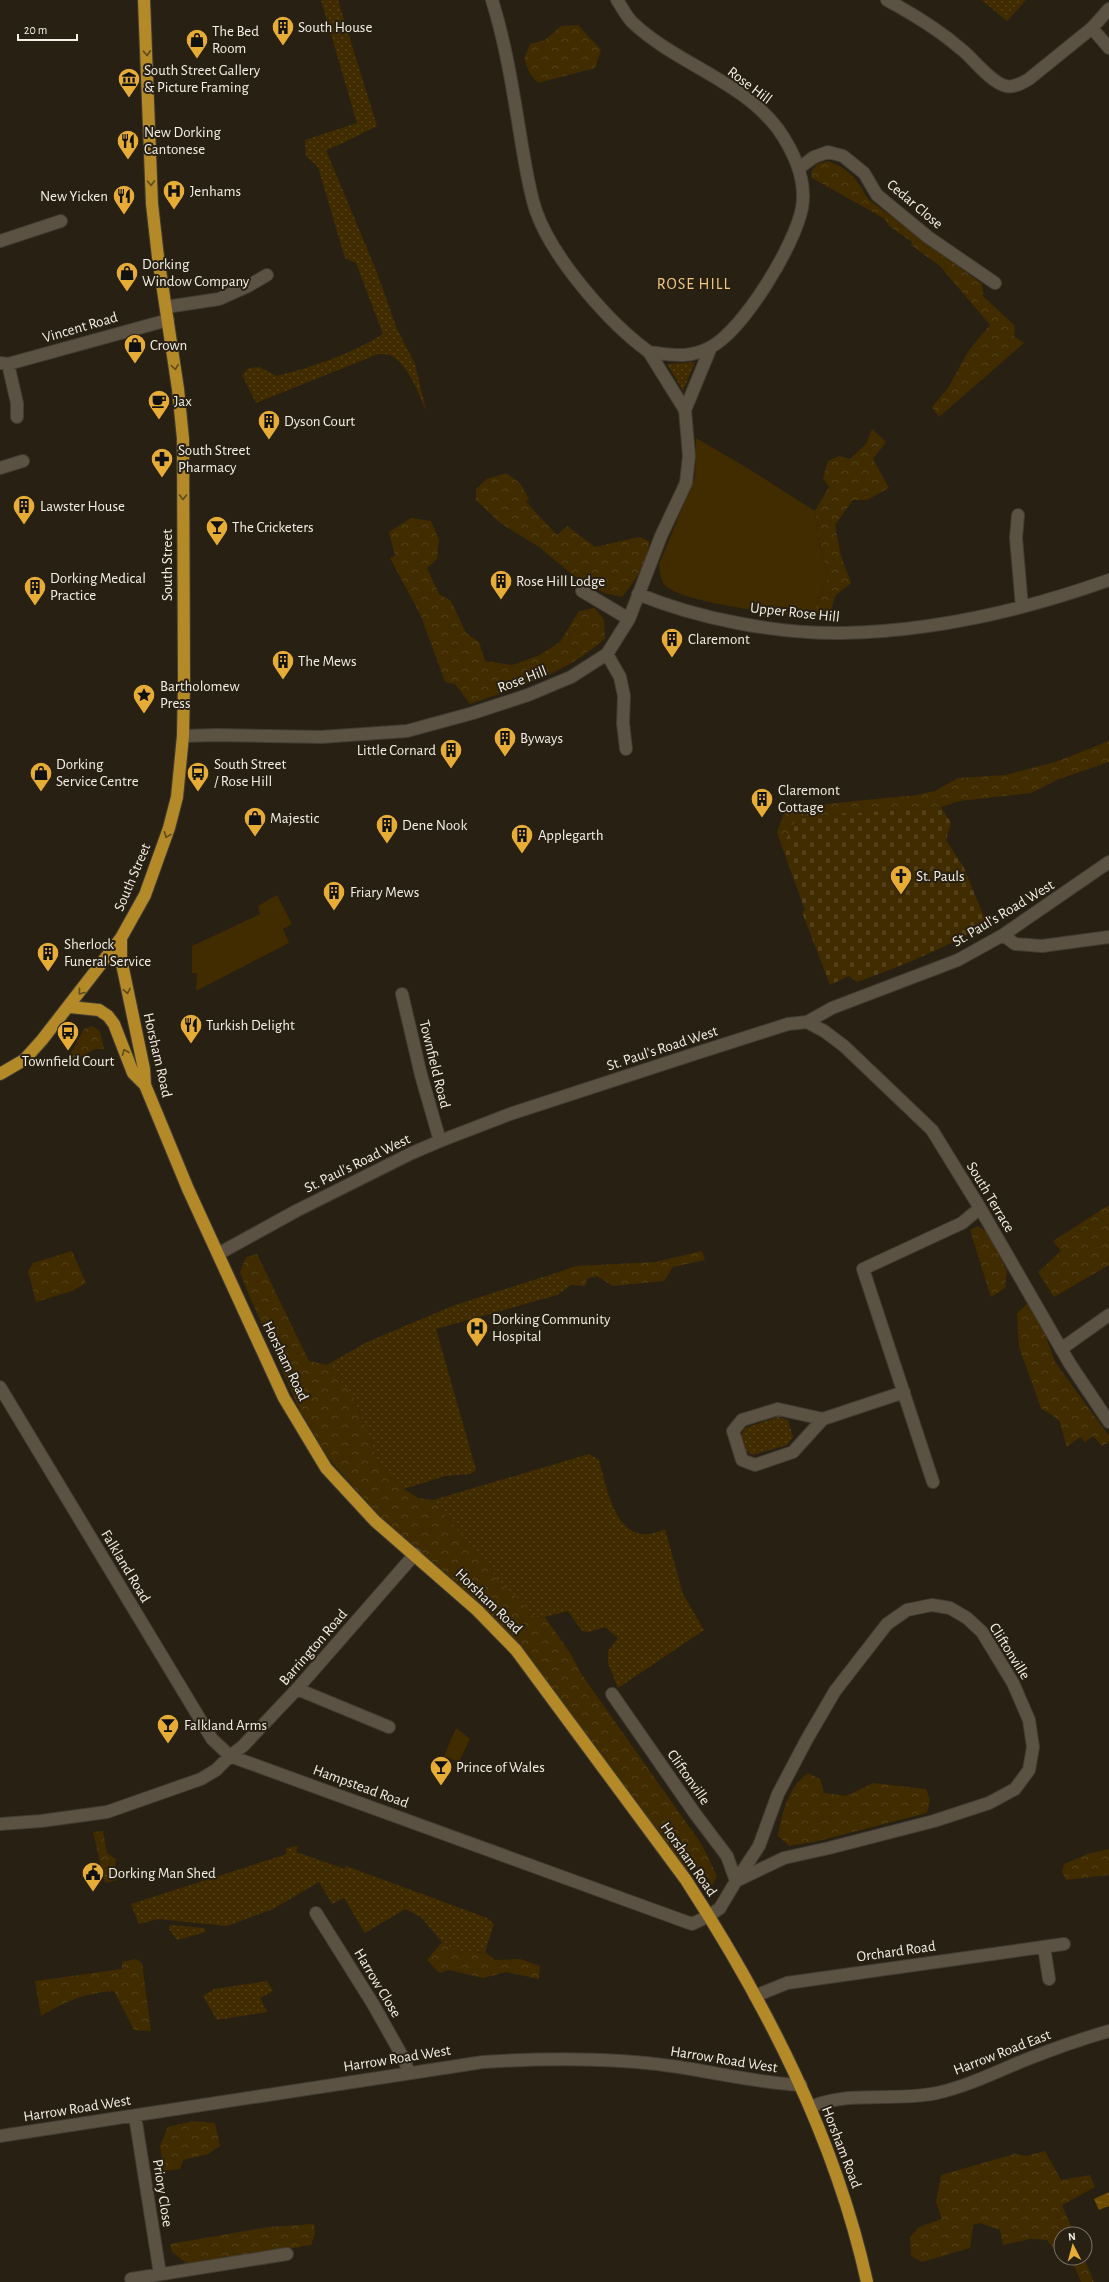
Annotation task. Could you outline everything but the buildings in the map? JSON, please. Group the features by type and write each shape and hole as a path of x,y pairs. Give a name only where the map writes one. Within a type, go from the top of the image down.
{"main road":[{"name":"South Street","path":"0,1074 24,1060 70,1007 121,938 145,895 169,828 177,797 183,736 183,439 152,204 144,0"},
{"name":"Horsham Road","path":"121,938 121,959 144,1069 145,1085 171,1152 284,1398 326,1468 375,1521 415,1554 477,1610 516,1650 686,1880 710,1916 755,1996 801,2085 840,2181 867,2282"},
{"path":"70,1007 99,1010 108,1016 114,1024 133,1073 145,1085"}],"street":[{"name":"Rose Hill","path":"183,736 216,735 321,737 407,731 473,713 528,695 570,677 607,654 629,619 661,536 686,483 689,456 685,410 650,352 634,341 612,320 584,287 548,235 536,212 530,186 510,65 492,0"},
{"name":"Rose Hill","path":"617,0 631,21 658,44 755,105 777,129 800,168 802,208 786,252 751,307 728,335 711,347 683,357 650,352"},
{"path":"887,0 917,17 961,48 988,74 1006,86 1018,86 1029,79 1092,28 1109,9"},
{"path":"1092,28 1109,48"},
{"name":"Cedar Close","path":"800,168 814,157 828,152 843,156 864,173 877,195 928,237 995,283"},
{"path":"0,241 61,221"},
{"path":"166,307 219,299 248,286 267,275"},
{"name":"Vincent Road","path":"4,364 168,320"},
{"name":"Rose Hill","path":"685,410 711,347"},
{"path":"4,364 17,403 17,417"},
{"path":"0,468 23,461"},
{"path":"1018,515 1016,538 1022,607"},
{"name":"Upper Rose Hill","path":"638,594 700,614 746,623 814,632 843,633 937,624 1022,607 1070,594 1109,580"},
{"path":"582,591 629,619"},
{"path":"607,654 620,677 623,690 623,723 626,749"},
{"name":"St. Paul's Road West","path":"218,1254 412,1152 510,1114 788,1024 807,1022 832,1008 958,960 1003,935 1109,862"},
{"path":"1003,935 1015,944 1042,946 1109,937"},
{"name":"Townfield Road","path":"402,994 425,1089 440,1141"},
{"name":"South Terrace","path":"807,1022 824,1031 844,1046 932,1130 980,1208 1061,1349 1109,1422"},
{"path":"933,1482 863,1269 962,1223 980,1208"},
{"path":"1061,1349 1109,1315"},
{"name":"Falkland Road","path":"0,1387 212,1739 230,1756"},
{"path":"823,1419 778,1409 742,1420 733,1431 742,1460 755,1465 792,1452 823,1419 904,1392"},
{"name":"Barrington Road","path":"230,1756 243,1746 297,1689 415,1554"},
{"name":"Cliftonville","path":"710,1916 720,1908 736,1881 759,1846 778,1794 807,1740 836,1691 887,1624 907,1610 932,1605 950,1608 967,1618 982,1632 1013,1683 1029,1720 1033,1747 1029,1770 1015,1789 989,1803 934,1821 784,1858 736,1881"},
{"path":"297,1689 389,1727"},
{"name":"Cliftonville","path":"612,1694 696,1815 727,1856 736,1881"},
{"path":"0,1824 41,1821 107,1812 201,1779 216,1770 230,1756"},
{"name":"Hampstead Road","path":"230,1756 692,1924 710,1916"},
{"name":"Harrow Close","path":"316,1913 373,2004 405,2061 408,2072"},
{"name":"Orchard Road","path":"755,1996 787,1983 1064,1944"},
{"path":"1044,1947 1049,1979"},
{"name":"Harrow Road East","path":"810,2107 829,2099 851,2096 899,2097 936,2093 977,2082 1039,2055 1109,2031"},
{"name":"Harrow Road West","path":"0,2136 408,2072 483,2062 542,2059 606,2059 671,2066 776,2084 801,2085"},
{"name":"Priory Close","path":"135,2116 160,2274"},
{"path":"131,2279 287,2254"}],"green space":[{"path":"321,0 338,0 377,126 326,150 376,270 397,329 415,364 426,410 408,372 403,365 390,355 378,354 256,403 242,375 249,368 260,367 276,376 304,368 345,354 383,334 356,263 345,258 318,167 306,156 305,140 357,123"},
{"path":"982,0 1026,0 1007,21"},
{"path":"578,25 601,50 595,68 538,83 530,74 524,59 530,44 545,40 561,26"},
{"path":"828,161 848,171 860,185 868,199 982,284 983,296 1015,326 1014,336 1024,343 939,417 932,407 948,388 969,350 990,325 940,266 911,245 912,242 889,226 885,219 812,178 811,172 817,164"},
{"path":"695,362 683,391 667,364"},
{"path":"872,429 886,442 873,459 889,488 867,500 853,500 835,525 841,556 851,583 835,596 829,619 814,617 816,603 828,577 817,534 815,511 829,487 823,478 828,461 839,456 850,459 866,444"},
{"path":"696,438 749,469 815,511 817,534 828,577 816,603 814,617 758,611 711,602 674,591 664,584 661,577 659,564 695,477"},
{"path":"506,473 520,483 529,499 526,502 557,535 567,526 595,547 639,537 649,541 644,564 622,597 604,593 573,575 539,547 500,523 476,500 476,489 487,479"},
{"path":"411,518 431,521 439,540 437,559 427,568 439,594 451,601 466,633 479,642 485,661 512,665 540,655 560,642 579,611 595,608 604,620 605,638 591,650 559,670 524,685 470,704 455,684 445,682 421,616 390,558 395,556 389,532"},
{"path":"1109,741 1109,762 1059,779 1031,793 960,801 941,807 798,817 782,847 777,832 786,808 916,795 935,791 958,778 1006,775 1058,761"},
{"path":"941,807 951,823 946,840 964,868 987,924 939,949 890,970 857,982 849,976 830,985 802,912 805,910 782,847 798,817"},
{"path":"277,895 292,924 283,929 289,943 196,991 197,973 192,973 192,946 260,914 258,906"},
{"path":"92,1026 100,1031 104,1049 95,1049 74,1061 68,1058 84,1029"},
{"path":"1109,1205 1109,1265 1054,1297 1038,1272 1061,1251 1053,1241"},
{"path":"978,1226 988,1233 1007,1271 1005,1288 991,1297 970,1230"},
{"path":"72,1251 86,1283 72,1291 36,1302 28,1271 33,1263"},
{"path":"702,1251 705,1260 673,1267 664,1281 613,1286 597,1276 587,1279 585,1286 571,1285 559,1272 576,1266 655,1262"},
{"path":"257,1254 309,1361 327,1365 353,1396 381,1468 404,1489 418,1498 433,1500 500,1582 523,1603 528,1614 545,1617 570,1653 582,1675 702,1845 717,1876 712,1885 701,1866 688,1870 680,1864 557,1696 472,1598 381,1518 328,1458 300,1411 240,1272 246,1257"},
{"path":"559,1272 571,1285 557,1295 436,1329 476,1470 471,1474 445,1476 404,1489 381,1468 353,1396 327,1365 367,1342 455,1305"},
{"path":"1027,1304 1041,1323 1055,1362 1109,1436 1109,1442 1102,1446 1093,1436 1085,1442 1080,1437 1067,1447 1059,1420 1041,1408 1019,1347 1017,1313"},
{"path":"778,1417 788,1420 793,1437 787,1445 753,1455 746,1451 741,1435 745,1428"},
{"path":"589,1454 599,1460 614,1508 620,1519 628,1528 638,1533 650,1534 665,1529 683,1594 704,1630 618,1688 608,1663 608,1651 618,1638 605,1627 589,1632 582,1631 568,1611 545,1617 528,1614 523,1603 500,1582 433,1500"},
{"path":"456,1728 470,1739 459,1762 444,1756"},
{"path":"808,1773 820,1779 824,1793 846,1796 873,1783 926,1789 930,1800 927,1813 814,1842 789,1846 778,1836 784,1810 795,1786"},
{"path":"103,1831 107,1853 116,1859 114,1870 117,1880 105,1883 93,1832"},
{"path":"298,1846 296,1852 345,1869 346,1866 487,1918 494,1924 485,1952 461,1954 442,1942 421,1917 405,1909 365,1933 344,1898 332,1904 319,1882 273,1909 227,1926 158,1919 139,1924 131,1904 287,1854 286,1848"},
{"path":"1109,1849 1109,1875 1066,1880 1062,1872 1064,1864 1090,1853"},
{"path":"170,1925 204,1928 206,1932 177,1940 169,1929"},
{"path":"442,1942 461,1954 485,1952 495,1960 520,1959 540,1966 539,1979 506,1972 483,1978 449,1970 439,1973 427,1960"},
{"path":"136,1959 142,1963 151,2031 134,2030 114,1991 103,1992 76,1999 41,2016 35,1981 122,1969 122,1962"},
{"path":"267,1981 273,1991 260,1998 267,2012 217,2020 203,1996 214,1989"},
{"path":"193,2121 215,2123 220,2146 208,2154 183,2160 180,2169 164,2171 160,2146 168,2127"},
{"path":"1045,2151 1061,2180 1090,2175 1095,2187 1062,2205 1071,2226 1053,2226 1053,2248 1047,2240 1031,2239 1003,2245 1000,2230 980,2223 973,2225 970,2248 922,2262 911,2256 910,2237 919,2227 942,2219 936,2202 941,2175 1014,2154 1026,2156"},
{"path":"314,2224 315,2234 311,2245 216,2261 186,2263 172,2252 170,2244 268,2227"},
{"path":"1074,2266 1087,2266 1094,2282 1081,2282"}],"water":[{"path":"1109,2192 1109,2206 1099,2210 1094,2199"}],"place":[{"name":"South House","path":"283,46"},
{"name":"The Bed Room","path":"197,60"},
{"name":"South Street Gallery & Picture Framing","path":"129,98"},
{"name":"New Dorking Cantonese","path":"128,160"},
{"name":"Jenhams","path":"174,210"},
{"name":"New Yicken","path":"124,216"},
{"name":"Dorking Window Company","path":"127,292"},
{"name":"Crown","path":"135,364"},
{"name":"Jax","path":"159,420"},
{"name":"Dyson Court","path":"269,440"},
{"name":"South Street Pharmacy","path":"162,478"},
{"name":"Lawster House","path":"24,526"},
{"name":"The Cricketers","path":"217,546"},
{"name":"Rose Hill Lodge","path":"501,600"},
{"name":"Dorking Medical Practice","path":"35,606"},
{"name":"Claremont","path":"672,658"},
{"name":"The Mews","path":"283,680"},
{"name":"Bartholomew Press","path":"144,714"},
{"name":"Byways","path":"505,758"},
{"name":"Little Cornard","path":"451,770"},
{"name":"Dorking Service Centre","path":"41,792"},
{"name":"South Street / Rose Hill","path":"198,792"},
{"name":"Claremont Cottage","path":"762,818"},
{"name":"Majestic","path":"255,838"},
{"name":"Dene Nook","path":"387,844"},
{"name":"Applegarth","path":"522,854"},
{"name":"St. Pauls","path":"901,896"},
{"name":"Friary Mews","path":"334,912"},
{"name":"Sherlock Funeral Service","path":"48,972"},
{"name":"Turkish Delight","path":"191,1044"},
{"name":"Townfield Court","path":"68,1052"},
{"name":"Dorking Community Hospital","path":"477,1348"},
{"name":"Falkland Arms","path":"168,1744"},
{"name":"Prince of Wales","path":"441,1786"},
{"name":"Dorking Man Shed","path":"93,1892"}],"district":[{"name":"ROSE HILL","path":"694,283"}]}
